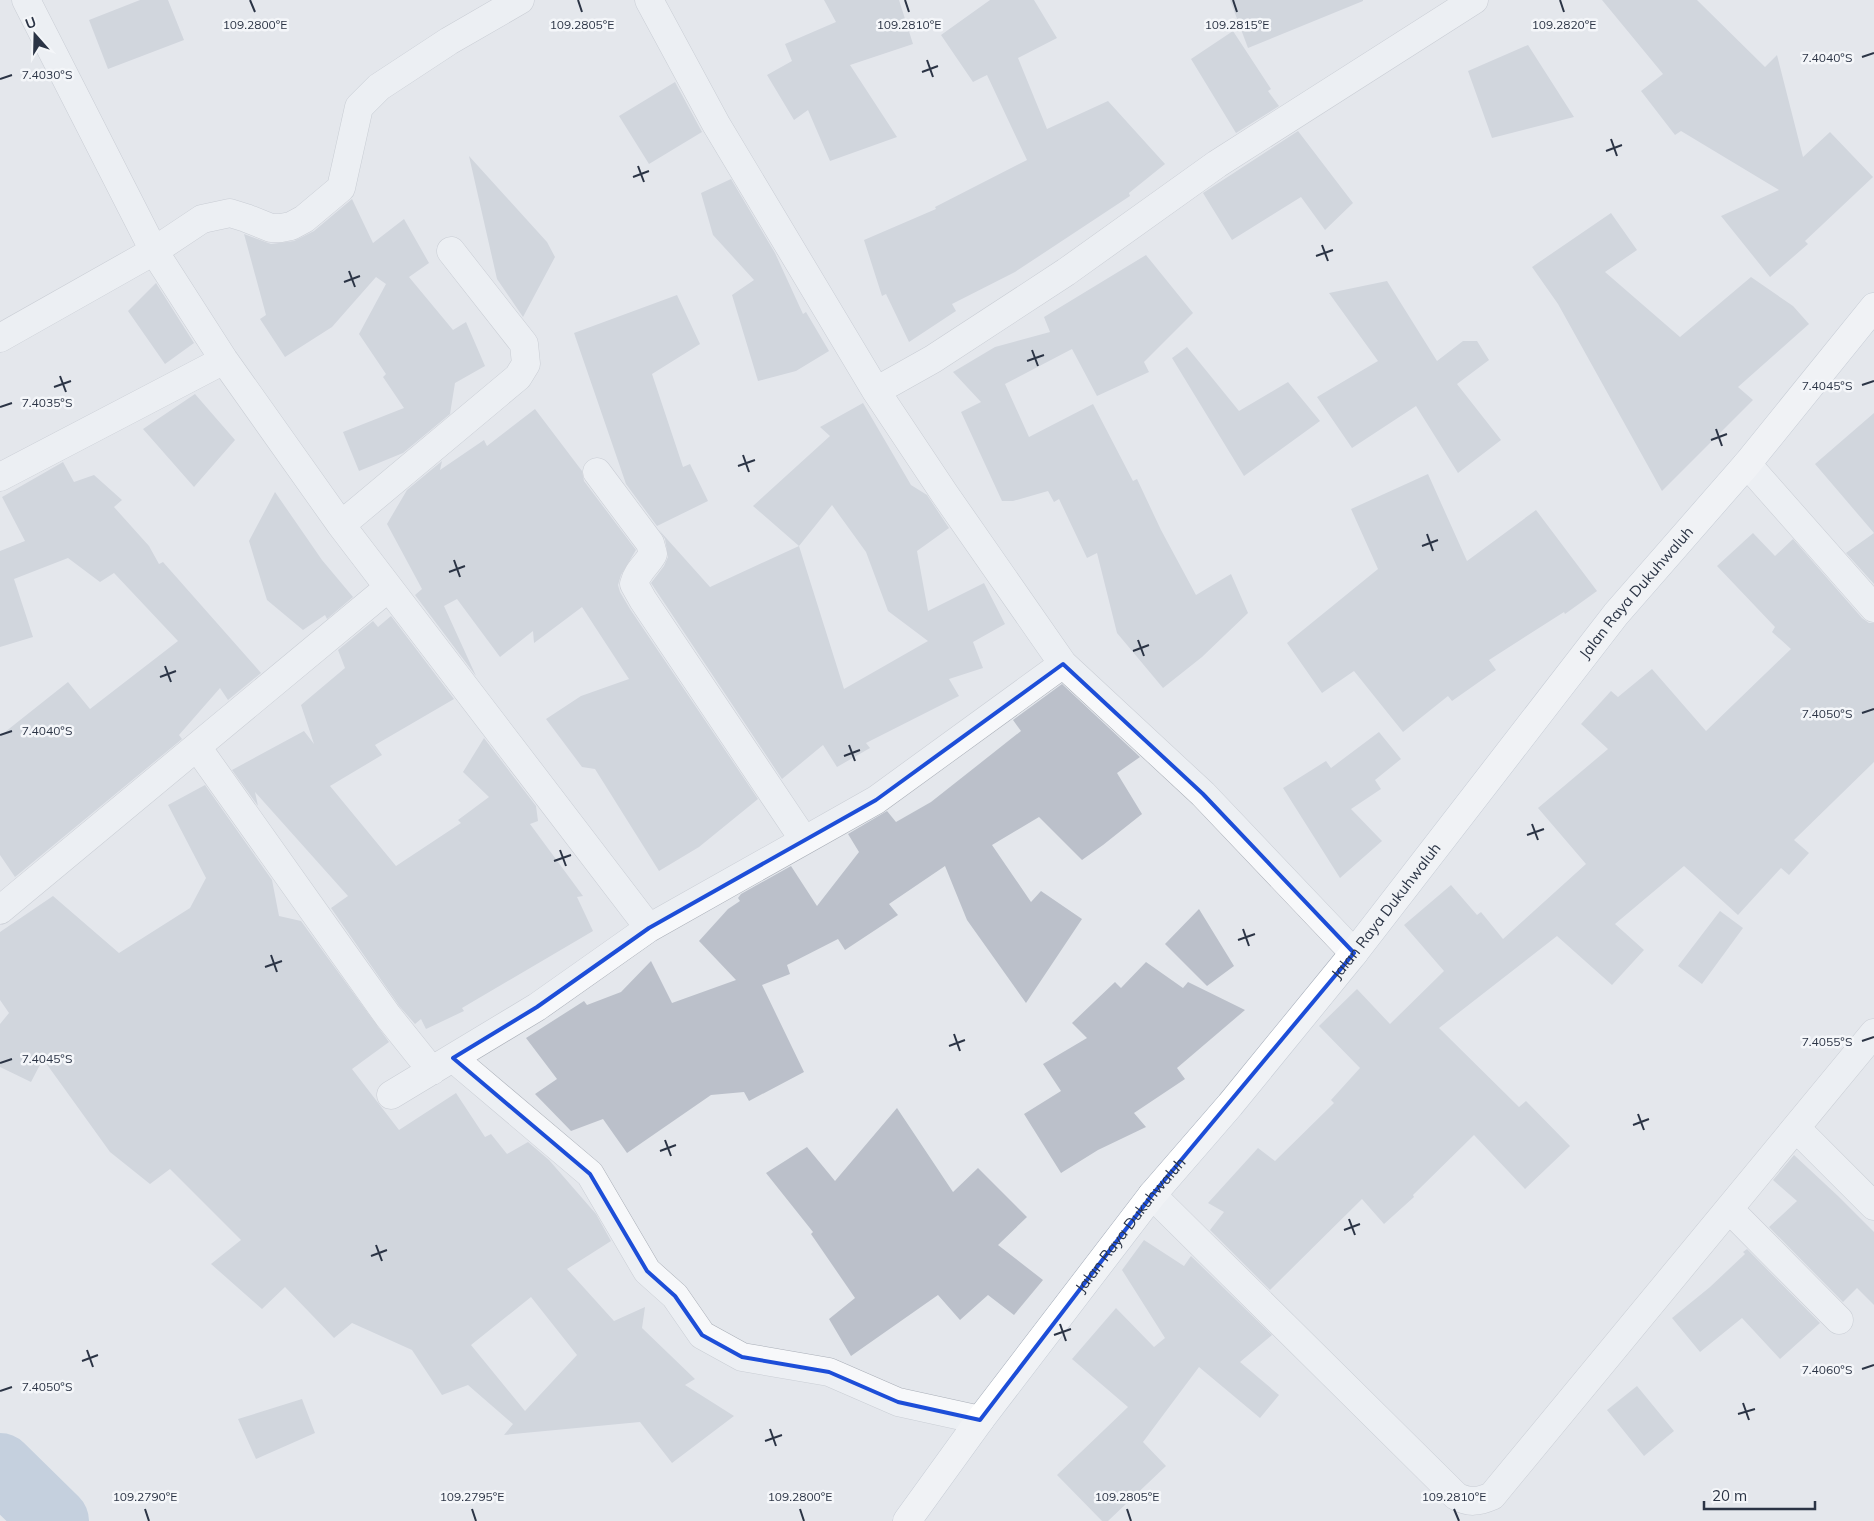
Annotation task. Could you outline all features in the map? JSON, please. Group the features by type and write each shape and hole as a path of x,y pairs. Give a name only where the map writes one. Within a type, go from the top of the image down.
{"main road":[{"name":"Jalan Raya Dukuhwaluh","path":"909,1519 980,1420 1152,1195 1230,1105 1354,954 1616,614 1747,464 1874,307"}],"street":[{"path":"26,0 154,251 224,360 340,525 649,928"},
{"path":"0,338 154,251 202,219 230,213 271,228 281,228 291,226 304,219 342,188 359,107 379,87 449,41 520,0"},
{"path":"649,0 716,124 876,391 944,493 1063,664 1203,794 1354,954"},
{"path":"876,391 941,353 1066,272 1217,164 1474,0"},
{"path":"340,525 518,377 526,364 524,344 452,251"},
{"path":"0,477 224,360"},
{"path":"1747,464 1874,608"},
{"path":"598,472 650,543 653,554 648,563 637,573 634,584 804,840"},
{"path":"0,910 388,588"},
{"path":"392,1095 537,1007 649,928 876,800 1063,664"},
{"path":"197,747 388,1016 442,1064 590,1174 647,1271 675,1296 702,1335 742,1357 829,1372 898,1402 980,1420"},
{"path":"1152,1195 1456,1496 1465,1501 1478,1502 1492,1496 1874,1034"},
{"path":"1796,1128 1874,1206"},
{"path":"1729,1209 1838,1320"}],"highlighted area":[{"path":"1063,664 1203,794 1354,953 1152,1195 980,1420 898,1402 829,1372 742,1357 702,1335 675,1296 647,1271 590,1174 453,1058 537,1007 649,928 876,800"}],"building":[{"path":"140,0 168,0 184,40 108,69 89,20"},
{"path":"824,0 899,0 913,44 850,65 897,137 830,161 808,110 794,120 767,75 792,61 785,44 836,22"},
{"path":"990,0 1034,0 1057,38 1018,58 1047,129 1108,101 1165,164 1129,193 1130,196 1015,272 952,304 956,311 909,342 886,294 882,296 864,240 936,209 935,207 1027,160 987,75 973,82 941,35"},
{"path":"1230,0 1363,0 1363,1 1248,48"},
{"path":"1602,0 1697,0 1765,67 1777,55 1803,157 1830,132 1873,177 1805,241 1808,244 1770,277 1721,216 1779,190 1681,131 1675,135 1641,91 1663,74"},
{"path":"1233,31 1271,89 1268,91 1279,106 1236,133 1191,59"},
{"path":"1528,45 1574,117 1492,138 1468,71"},
{"path":"675,82 702,132 649,164 619,116"},
{"path":"1298,131 1353,203 1325,230 1301,197 1232,240 1203,193"},
{"path":"469,156 547,242 555,257 523,317 497,279"},
{"path":"731,179 775,253 803,314 806,312 829,351 796,371 758,381 732,295 754,280 713,235 701,193"},
{"path":"352,199 373,243 404,219 429,263 409,277 453,330 466,322 485,366 455,383 450,414 403,453 359,471 343,432 404,408 383,377 386,374 359,334 386,284 376,277 332,327 285,357 260,319 266,315 244,234 271,244 294,241 314,231"},
{"path":"1611,213 1637,250 1605,272 1680,337 1751,277 1793,306 1809,324 1738,387 1753,400 1662,491 1558,304 1532,267"},
{"path":"1146,255 1193,313 1144,362 1149,372 1097,396 1072,349 1005,384 1029,437 1093,404 1133,481 1137,479 1161,530 1196,595 1231,574 1248,613 1202,657 1163,688 1117,633 1097,553 1087,558 1059,499 1054,502 1048,491 1013,501 1002,501 961,412 981,402 953,372 995,347 1050,332 1044,317"},
{"path":"1387,281 1437,361 1463,341 1477,341 1489,360 1457,384 1501,440 1458,473 1416,406 1352,448 1317,397 1378,361 1329,293"},
{"path":"156,283 194,343 165,364 128,311"},
{"path":"677,295 700,344 652,374 683,467 690,464 708,501 657,526 626,484 574,333"},
{"path":"1187,347 1239,411 1288,382 1320,421 1244,476 1172,358"},
{"path":"195,394 235,440 194,487 143,429"},
{"path":"863,403 911,485 927,495 949,528 917,551 928,611 984,583 1005,624 973,642 983,668 949,679 959,696 866,743 870,748 837,767 823,745 782,779 651,583 664,566 668,557 665,539 659,530 710,587 799,546 753,506 830,436 820,427","holes":["832,505 866,552 888,611 928,641 844,689 799,546"]},
{"path":"535,409 582,471 584,481 636,550 621,575 618,585 620,592 758,799 699,847 659,871 595,769 582,767 546,719 581,696 629,679 582,607 534,643 533,631 500,657 457,599 444,606 476,676 415,595 422,589 387,524 407,490 442,461 440,470 484,440 487,446"},
{"path":"1874,413 1874,533 1815,464"},
{"path":"63,462 74,482 94,475 122,500 114,507 149,546 159,564 163,562 261,673 228,700 220,688 179,735 182,739 15,877 0,855 0,736 68,682 90,709 178,641 114,573 100,582 68,558 14,579 33,637 0,647 0,551 25,541 2,497"},
{"path":"1428,474 1467,561 1536,510 1597,591 1565,614 1564,612 1489,660 1496,670 1452,701 1448,696 1403,732 1354,671 1322,693 1287,643 1378,569 1351,509"},
{"path":"275,492 322,560 353,597 327,619 325,615 303,630 267,600 249,541"},
{"path":"1753,533 1775,556 1793,539 1862,618 1869,623 1874,623 1874,762 1794,840 1809,853 1789,875 1781,868 1738,915 1684,866 1615,924 1644,950 1612,985 1557,936 1439,1028 1519,1107 1526,1101 1570,1146 1525,1189 1474,1135 1413,1195 1414,1197 1384,1224 1362,1199 1270,1290 1210,1230 1224,1212 1208,1203 1258,1148 1275,1161 1334,1103 1331,1100 1360,1068 1319,1026 1357,989 1390,1024 1444,971 1404,925 1451,885 1477,915 1481,912 1503,939 1586,864 1538,808 1608,749 1581,724 1611,691 1618,697 1652,669 1706,731 1791,649 1772,632 1775,627 1717,566"},
{"path":"1874,533 1874,584 1846,553"},
{"path":"391,616 454,699 375,745 382,755 330,786 396,866 461,823 458,820 489,797 463,772 484,738 536,806 538,821 530,824 583,896 577,897 593,931 462,1008 464,1011 426,1029 421,1019 415,1024 400,1007 331,908 348,896 255,792 258,806 232,770 304,731 314,744 301,705 345,668 338,650 373,621 378,627"},
{"path":"1062,684 1140,757 1117,773 1142,814 1082,860 1039,817 992,845 1031,902 1041,891 1082,919 1026,1003 967,920 945,866 889,904 898,915 845,950 838,939 787,965 790,974 762,985 804,1072 749,1101 744,1092 711,1095 627,1153 603,1119 571,1131 535,1094 557,1079 526,1038 584,1001 587,1005 621,992 651,961 672,1003 736,980 699,941 728,909 740,901 738,898 741,894 791,866 817,906 859,852 848,834 887,811 896,822 931,802 1021,731 1013,720"},
{"path":"1379,732 1401,759 1375,780 1381,789 1351,809 1382,841 1340,878 1283,788 1326,761 1331,768"},
{"path":"205,785 272,880 279,916 301,921 389,1042 352,1069 399,1130 456,1093 485,1137 491,1134 507,1154 528,1142 549,1160 596,1214 611,1241 567,1269 614,1321 645,1307 642,1328 695,1379 685,1385 734,1416 672,1463 640,1422 504,1435 513,1424 468,1385 442,1395 412,1350 352,1323 334,1338 285,1287 262,1309 211,1264 241,1240 170,1169 150,1184 110,1152 43,1059 31,1082 0,1067 0,1024 9,1013 0,1000 0,932 53,896 119,953 190,908 206,878 168,805","holes":["531,1297 577,1355 525,1411 471,1345"]},
{"path":"1199,909 1234,966 1207,986 1165,944"},
{"path":"1720,911 1743,928 1702,984 1678,966"},
{"path":"1146,962 1183,988 1188,982 1245,1010 1177,1068 1185,1079 1134,1113 1146,1127 1098,1150 1061,1173 1024,1114 1061,1091 1043,1064 1087,1038 1072,1023 1115,982 1121,988"},
{"path":"897,1108 953,1192 978,1168 1027,1217 998,1245 1043,1280 1014,1315 988,1295 960,1320 938,1295 851,1356 829,1319 855,1298 811,1234 813,1232 766,1173 807,1147 835,1181"},
{"path":"1794,1155 1874,1232 1874,1305 1857,1288 1843,1302 1769,1227 1797,1201 1773,1180"},
{"path":"1144,1240 1184,1266 1191,1256 1272,1335 1240,1362 1279,1395 1260,1418 1199,1367 1143,1442 1166,1466 1108,1521 1102,1521 1057,1475 1128,1407 1072,1359 1116,1308 1154,1347 1165,1338 1122,1270"},
{"path":"1747,1249 1820,1323 1780,1359 1742,1318 1700,1352 1672,1318 1710,1287 1745,1254 1743,1252"},
{"path":"1637,1386 1674,1431 1644,1456 1607,1410"},
{"path":"302,1399 315,1433 256,1459 238,1419"}],"waterway":[{"path":"0,1467 55,1521"}]}
